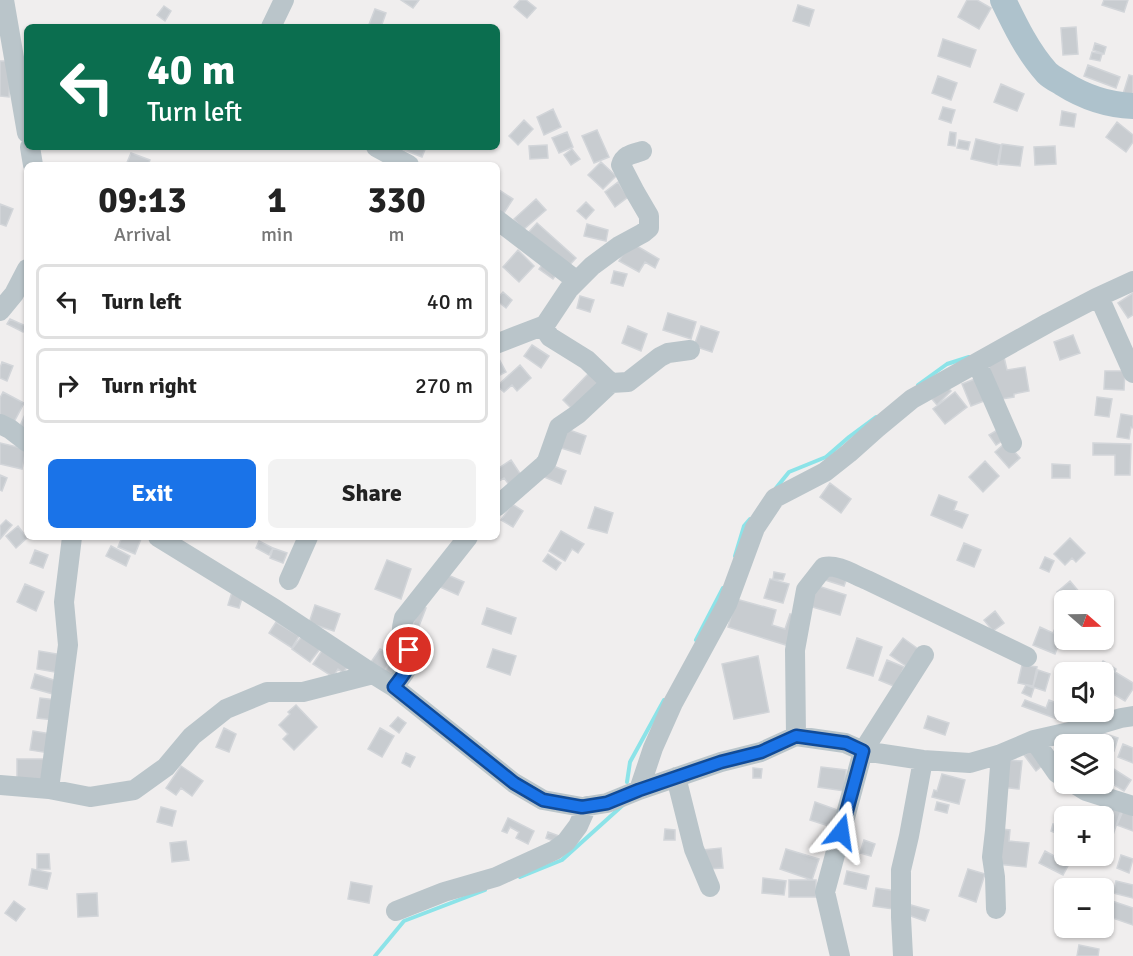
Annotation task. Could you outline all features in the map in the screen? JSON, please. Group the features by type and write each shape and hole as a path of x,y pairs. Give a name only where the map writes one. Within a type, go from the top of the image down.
{"main road":[{"path":"1003,0 1030,48 1048,74 1077,92 1097,100 1133,105"}],"street":[{"path":"4,0 19,44 24,100"},
{"path":"272,24 284,0"},
{"path":"382,150 404,162"},
{"path":"500,343 545,326 576,281 619,246 649,228 649,216 621,165 629,155 642,152"},
{"path":"500,222 576,281"},
{"path":"0,310 14,294 24,275"},
{"path":"639,790 653,748 673,703 727,604 755,528 775,498 825,472 912,399 951,376 1133,281"},
{"path":"1099,297 1133,373"},
{"path":"545,326 550,337 587,360 611,383"},
{"path":"500,504 544,465 559,427 578,414 611,383 628,382 668,353 690,350"},
{"path":"977,363 1012,443"},
{"path":"0,424 24,440"},
{"path":"50,789 68,645 64,602 72,540"},
{"path":"163,540 275,609 394,687 514,783 543,800 582,807 607,803 721,762 761,752 796,736 846,743 863,751 923,760 970,763 1001,754 1034,740 1133,716"},
{"path":"289,580 307,540"},
{"path":"394,687 411,659 402,634 404,618 466,540"},
{"path":"796,736 795,650 806,590 824,567 840,569 867,580 1027,657"},
{"path":"840,956 825,892 863,751 924,655"},
{"path":"0,785 50,789 90,797 134,790 166,767 192,736 226,709 267,692 303,692 373,674"},
{"path":"1034,740 1054,768"},
{"path":"996,909 992,857 1001,754"},
{"path":"903,956 901,870 923,760"},
{"path":"676,777 694,849 710,887"},
{"path":"1095,794 1133,806"},
{"path":"396,912 444,892 496,877 555,850 566,842 578,826 587,806"}],"building":[{"path":"401,0 419,0 413,8"},
{"path":"520,0 526,0 536,8 527,18 514,7"},
{"path":"967,0 977,0 991,8 979,29 958,17"},
{"path":"1104,0 1128,0 1124,12 1102,5"},
{"path":"798,5 814,10 809,26 793,21"},
{"path":"164,6 171,11 165,21 157,15"},
{"path":"375,9 386,13 382,24 369,24"},
{"path":"1076,27 1078,54 1063,55 1061,28"},
{"path":"943,39 976,50 970,67 938,56"},
{"path":"1095,43 1106,47 1104,54 1093,50"},
{"path":"1092,52 1102,54 1100,61 1090,59"},
{"path":"0,61 12,61 9,97 0,96"},
{"path":"1088,65 1120,77 1116,88 1084,76"},
{"path":"1129,75 1133,76 1133,97 1123,94"},
{"path":"938,76 957,83 951,100 932,93"},
{"path":"1001,84 1024,94 1017,111 994,102"},
{"path":"943,107 955,110 951,123 939,119"},
{"path":"553,109 561,127 544,135 537,117"},
{"path":"1062,111 1076,114 1074,127 1060,125"},
{"path":"524,120 533,129 518,145 509,136"},
{"path":"1117,122 1133,135 1133,142 1126,152 1106,137"},
{"path":"597,130 609,157 594,163 582,136"},
{"path":"567,132 573,147 559,153 552,138"},
{"path":"950,132 956,133 955,146 948,145"},
{"path":"976,139 1001,145 997,165 971,159"},
{"path":"959,140 970,142 968,150 957,148"},
{"path":"1002,144 1023,147 1020,166 999,164"},
{"path":"547,145 548,158 530,159 529,146"},
{"path":"1055,146 1056,164 1035,165 1034,147"},
{"path":"572,149 580,159 571,165 564,155"},
{"path":"404,150 425,150 422,157"},
{"path":"131,153 150,160 149,162 127,162"},
{"path":"601,162 616,176 603,189 588,175"},
{"path":"618,182 628,197 615,207 605,192"},
{"path":"500,191 513,199 502,216 500,215"},
{"path":"536,199 546,210 523,230 514,219"},
{"path":"586,202 594,210 586,219 577,211"},
{"path":"0,204 13,209 6,226 0,224"},
{"path":"537,223 576,258 566,269 527,234"},
{"path":"587,224 608,230 606,241 584,236"},
{"path":"630,242 659,259 655,268 645,262 639,272 619,261"},
{"path":"518,250 534,266 519,282 503,267"},
{"path":"545,261 559,271 553,279 539,269"},
{"path":"614,271 627,274 623,286 611,283"},
{"path":"503,292 512,300 506,308 500,303 500,295"},
{"path":"1133,293 1133,315 1128,318 1118,303"},
{"path":"580,296 594,300 590,312 577,308"},
{"path":"668,313 696,322 691,339 663,330"},
{"path":"10,319 24,325 24,330 23,332 7,324"},
{"path":"628,326 647,334 641,351 622,343"},
{"path":"701,326 719,332 712,352 694,346"},
{"path":"1073,335 1080,353 1060,360 1054,342"},
{"path":"532,345 549,356 541,368 524,356"},
{"path":"1004,357 1007,370 1025,367 1029,391 1014,394 1014,397 995,400 988,360"},
{"path":"500,361 506,372 500,375"},
{"path":"2,362 13,366 7,381 0,378"},
{"path":"520,365 531,378 517,391 512,385 504,392 500,389 500,383"},
{"path":"1105,371 1125,371 1124,390 1104,389"},
{"path":"590,372 603,385 576,413 563,400"},
{"path":"980,377 989,399 971,406 962,384"},
{"path":"945,385 951,391 937,405 932,399"},
{"path":"3,392 24,403 13,424 0,417 0,398"},
{"path":"955,392 967,407 945,424 933,409"},
{"path":"1097,397 1112,399 1109,417 1095,415"},
{"path":"1121,414 1133,416 1133,428 1131,427 1129,439 1117,437"},
{"path":"24,417 24,432 18,430"},
{"path":"561,427 586,436 580,454 555,446"},
{"path":"999,429 1005,439 996,445 989,435"},
{"path":"1006,442 1020,458 1009,468 995,452"},
{"path":"0,443 24,449 22,469 0,464"},
{"path":"1093,443 1131,444 1130,475 1115,475 1115,455 1093,455"},
{"path":"511,460 523,478 510,486 504,478 500,480 500,467"},
{"path":"985,461 999,476 983,492 969,477"},
{"path":"546,463 566,471 561,484 542,476"},
{"path":"1052,464 1070,465 1070,478 1052,478"},
{"path":"0,475 7,478 2,491 0,490"},
{"path":"830,483 851,499 841,513 820,497"},
{"path":"939,495 957,502 954,510 968,515 962,528 931,515"},
{"path":"512,504 523,511 513,527 501,520"},
{"path":"595,507 613,513 607,533 588,528"},
{"path":"6,520 12,525 0,539 0,526"},
{"path":"18,526 24,534 25,540 16,548 6,536"},
{"path":"561,531 584,544 578,553 572,549 565,561 549,551"},
{"path":"1070,538 1085,553 1076,562 1072,558 1065,565 1054,554"},
{"path":"121,540 141,540 135,554 118,547"},
{"path":"259,541 273,548 269,555 256,548"},
{"path":"964,543 981,550 974,567 957,560"},
{"path":"111,546 130,556 126,566 106,556"},
{"path":"273,548 287,553 283,563 270,558"},
{"path":"35,550 48,555 43,568 30,563"},
{"path":"548,554 561,563 556,570 543,561"},
{"path":"1045,557 1054,561 1049,572 1040,568"},
{"path":"387,560 411,569 401,599 375,589"},
{"path":"774,572 785,574 783,580 773,579"},
{"path":"828,572 847,578 844,586 825,580"},
{"path":"443,573 464,582 458,595 438,586"},
{"path":"770,579 789,584 783,603 764,598"},
{"path":"1070,581 1078,590 1059,590"},
{"path":"25,584 44,592 36,611 17,602"},
{"path":"815,585 846,595 840,615 809,606"},
{"path":"232,592 243,595 239,608 228,605"},
{"path":"736,599 776,610 772,625 785,629 790,614 798,616 789,646 728,627"},
{"path":"315,605 340,614 334,631 309,623"},
{"path":"420,606 426,608 419,626 413,624"},
{"path":"487,608 516,618 511,634 482,624"},
{"path":"995,611 1004,623 993,631 984,620"},
{"path":"276,622 299,636 292,648 269,633"},
{"path":"1040,627 1053,633 1054,631 1055,654 1033,645"},
{"path":"302,636 320,649 310,662 292,649"},
{"path":"857,638 882,647 873,676 847,668"},
{"path":"903,638 918,649 906,666 890,655"},
{"path":"323,649 348,666 343,673 338,669 333,677 313,664"},
{"path":"380,649 393,657 383,673 369,665"},
{"path":"493,649 516,656 510,675 487,667"},
{"path":"39,651 63,655 60,673 37,669"},
{"path":"395,655 407,663 396,680 384,672"},
{"path":"758,656 769,712 734,719 722,664"},
{"path":"887,660 904,667 896,687 879,680"},
{"path":"1022,665 1037,667 1033,686 1018,683"},
{"path":"1114,668 1115,672 1133,683 1133,689 1125,701 1114,694"},
{"path":"1038,670 1050,674 1045,691 1033,687"},
{"path":"35,674 57,681 53,694 31,688"},
{"path":"1026,685 1034,688 1031,697 1022,693"},
{"path":"40,698 56,700 54,720 37,718"},
{"path":"1025,700 1046,708 1049,700 1054,702 1054,718 1022,706"},
{"path":"296,705 317,727 294,750 283,739 288,734 279,725"},
{"path":"928,716 949,723 945,735 924,728"},
{"path":"398,717 406,723 399,733 390,726"},
{"path":"224,728 236,734 229,752 216,747"},
{"path":"380,728 394,736 382,757 368,749"},
{"path":"33,731 52,734 49,753 30,750"},
{"path":"1114,737 1118,738 1114,751"},
{"path":"1123,744 1133,748 1133,763 1118,757"},
{"path":"1032,750 1043,765 1036,771 1024,755"},
{"path":"406,753 415,757 410,767 402,763"},
{"path":"17,759 48,759 49,781 17,781"},
{"path":"1005,760 1022,761 1019,789 1002,787"},
{"path":"181,766 203,781 192,796 181,788 176,795 166,788"},
{"path":"821,767 846,770 844,791 818,787"},
{"path":"753,768 762,769 761,778 753,778"},
{"path":"1114,769 1131,780 1124,791 1114,785"},
{"path":"942,774 965,780 959,804 932,797 934,790 937,791"},
{"path":"815,802 840,811 835,828 810,820"},
{"path":"937,802 949,805 947,813 935,810"},
{"path":"161,807 176,811 172,826 157,822"},
{"path":"1114,809 1121,811 1114,832"},
{"path":"1123,811 1133,815 1133,831 1117,825"},
{"path":"508,818 534,831 528,844 516,838 519,832 510,827 507,833 502,831"},
{"path":"665,829 675,830 675,840 664,840"},
{"path":"1001,829 1010,830 1009,841 1029,843 1026,867 997,864"},
{"path":"548,832 559,836 556,842 546,838"},
{"path":"864,840 875,844 871,856 860,853"},
{"path":"186,841 189,860 172,862 170,843"},
{"path":"721,848 723,868 705,869 703,850"},
{"path":"786,849 819,859 812,880 780,869"},
{"path":"1045,851 1054,856 1054,866 1068,866 1063,875 1039,863"},
{"path":"37,854 49,854 50,869 37,869"},
{"path":"1121,855 1133,859 1129,873 1117,868"},
{"path":"32,869 51,873 47,889 29,885"},
{"path":"968,869 985,874 976,902 959,896"},
{"path":"847,871 869,876 866,889 844,884"},
{"path":"763,878 786,881 784,895 762,893"},
{"path":"789,880 816,880 816,897 789,897"},
{"path":"1116,881 1133,885 1133,898 1114,893"},
{"path":"351,882 372,886 369,903 348,899"},
{"path":"876,888 896,891 893,909 873,906"},
{"path":"97,893 98,916 78,917 77,894"},
{"path":"14,901 25,909 16,921 5,913"},
{"path":"1114,902 1133,908 1133,925 1114,918"},
{"path":"911,905 929,910 925,921 908,915"},
{"path":"1079,945 1099,949 1098,956 1077,956"}],"waterway":[{"path":"918,385 947,364 969,357"},
{"path":"776,488 789,472 826,457 876,417"},
{"path":"735,556 744,526 750,519"},
{"path":"696,640 723,588"},
{"path":"627,782 630,762 664,700"},
{"path":"520,877 562,860 623,805"},
{"path":"375,956 404,921 485,890"}],"route":[{"path":"409,650 411,659 408,667 394,687 514,783 543,800 582,807 607,803 721,762 761,752 796,736 846,743 863,751 841,832"}]}
